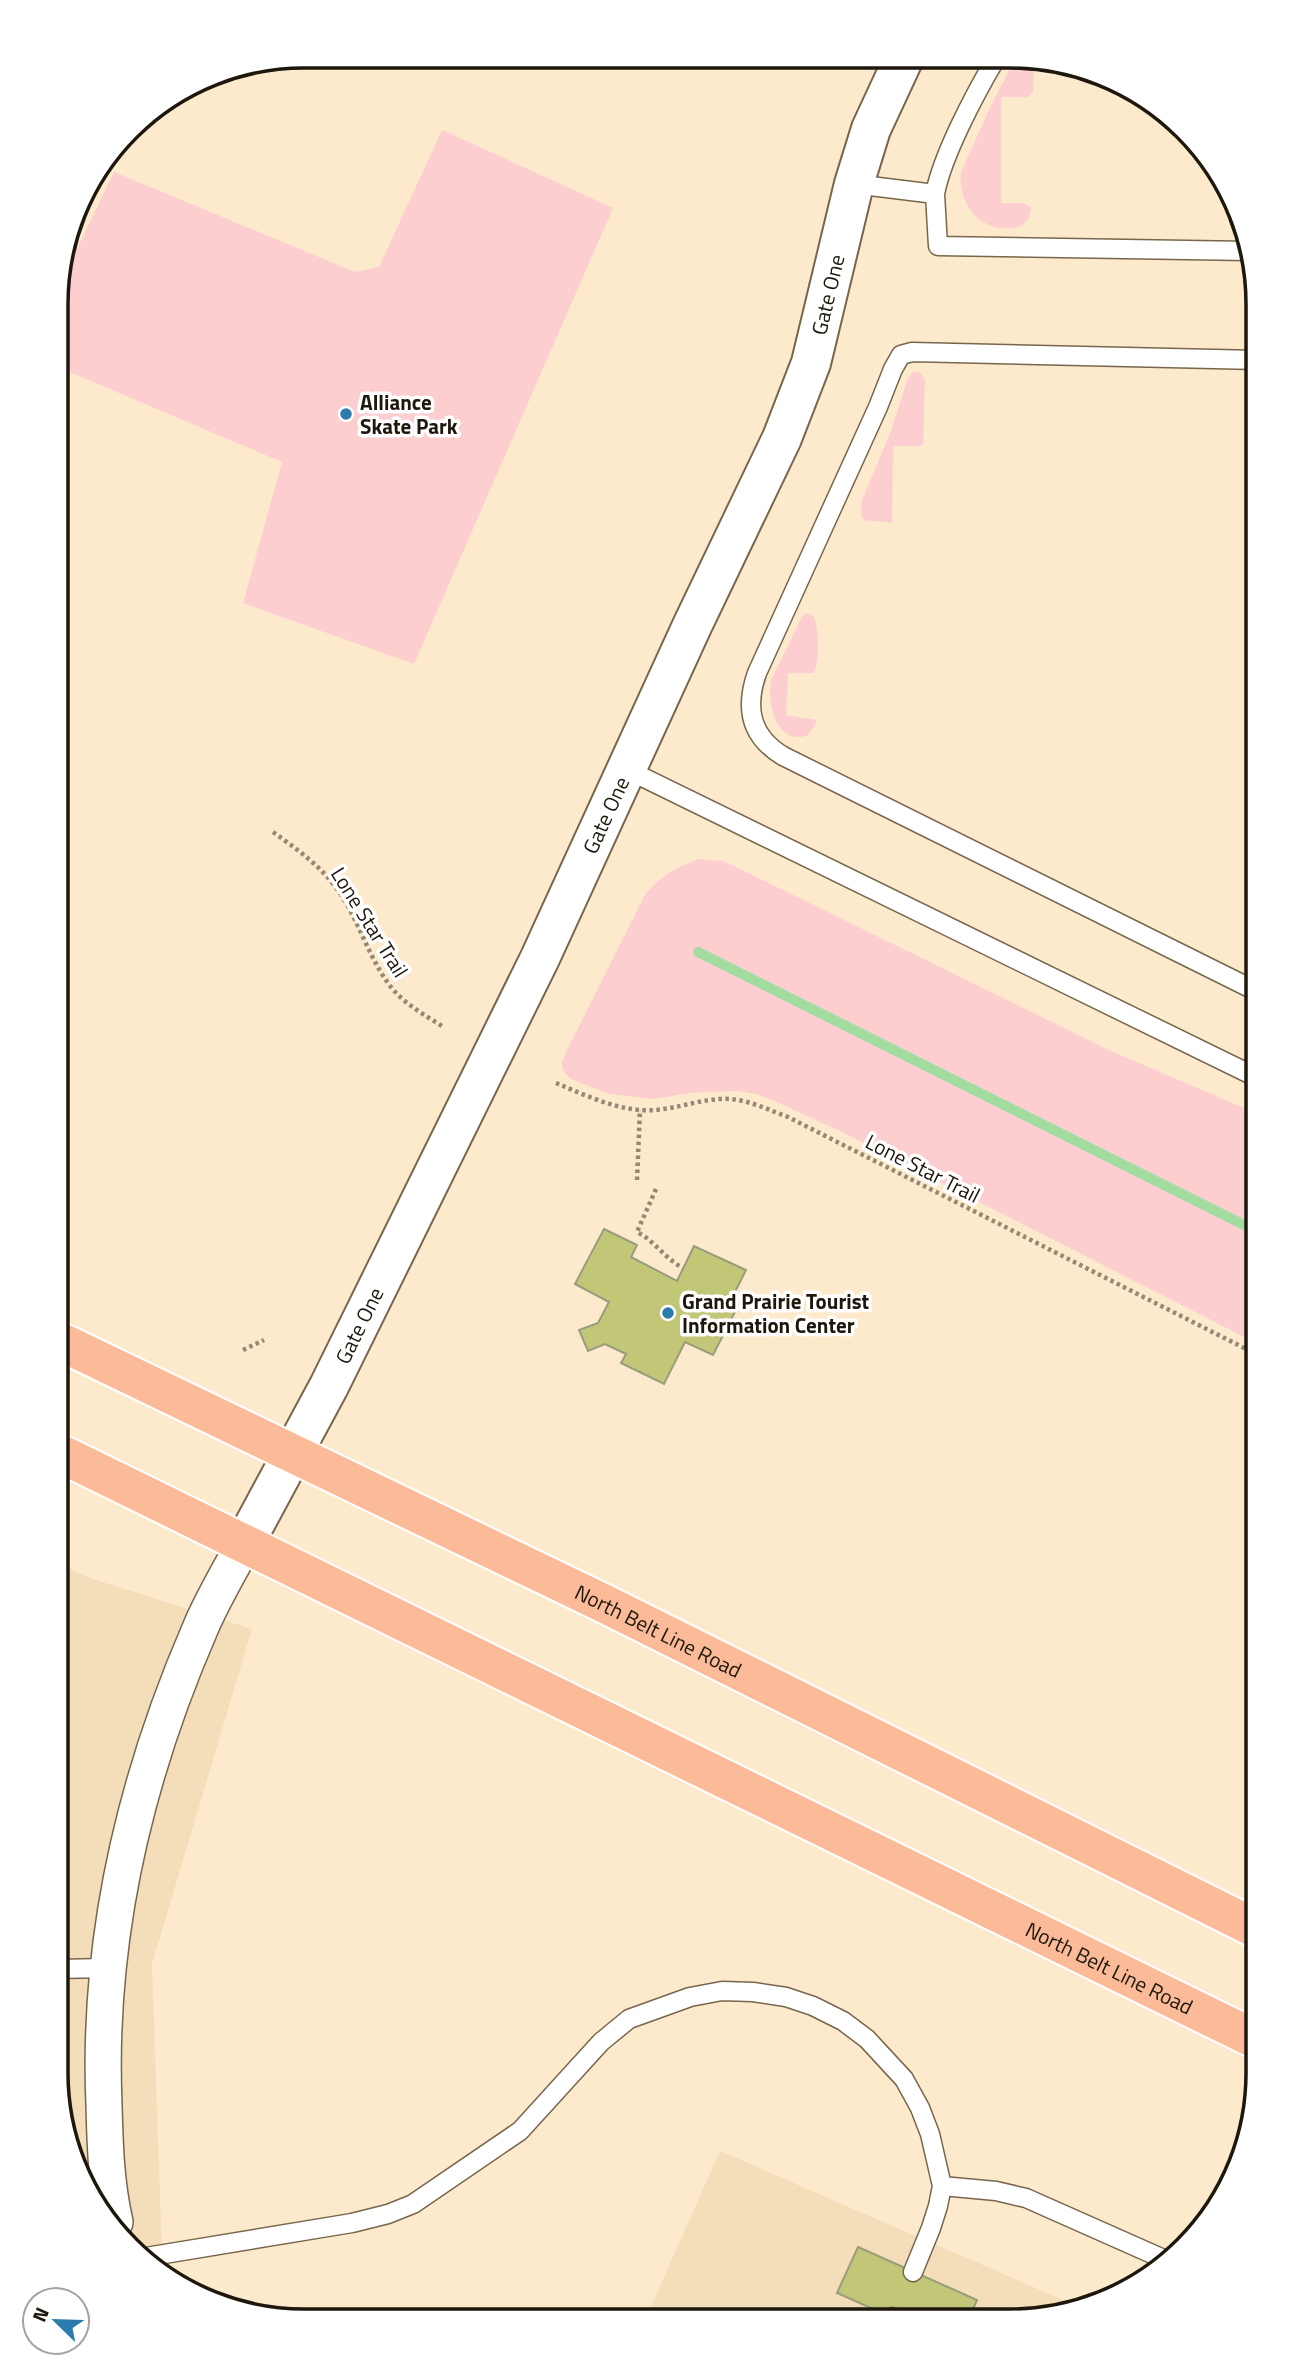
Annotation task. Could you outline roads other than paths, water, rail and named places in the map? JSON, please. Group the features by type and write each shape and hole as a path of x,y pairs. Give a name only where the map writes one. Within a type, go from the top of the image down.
{"main road":[{"name":"North Belt Line Road","path":"68,1345 605,1604 1245,1923"},
{"name":"North Belt Line Road","path":"68,1457 1245,2034"}],"street":[{"name":"Gate One","path":"244,1544 329,1386 540,958 782,438 811,363 854,184 871,129 899,68"},
{"path":"113,2210 106,2154 102,2054 107,1968 117,1893 145,1775 169,1704 200,1628 244,1544"}],"lane":[{"path":"991,68 938,180 935,194 938,246 1155,247 1240,251"},
{"path":"854,184 935,194"},
{"path":"1246,360 912,352 901,355 892,369 878,407 757,673 750,697 750,710 760,734 783,756 1246,986"},
{"path":"626,769 1246,1072"},
{"path":"68,1969 107,1968"},
{"path":"155,2255 352,2223 388,2214 413,2204 520,2131 601,2042 629,2019 690,1997 722,1991 775,1995 813,2006 843,2021 867,2039 904,2079 930,2134 942,2186 939,2206 913,2272"},
{"path":"942,2186 996,2191 1026,2198 1158,2257"}],"waterway":[{"path":"698,952 1245,1226"}],"place":[{"name":"Alliance Skate Park","path":"346,414"},
{"name":"Grand Prairie Tourist Information Center","path":"668,1313"}]}
